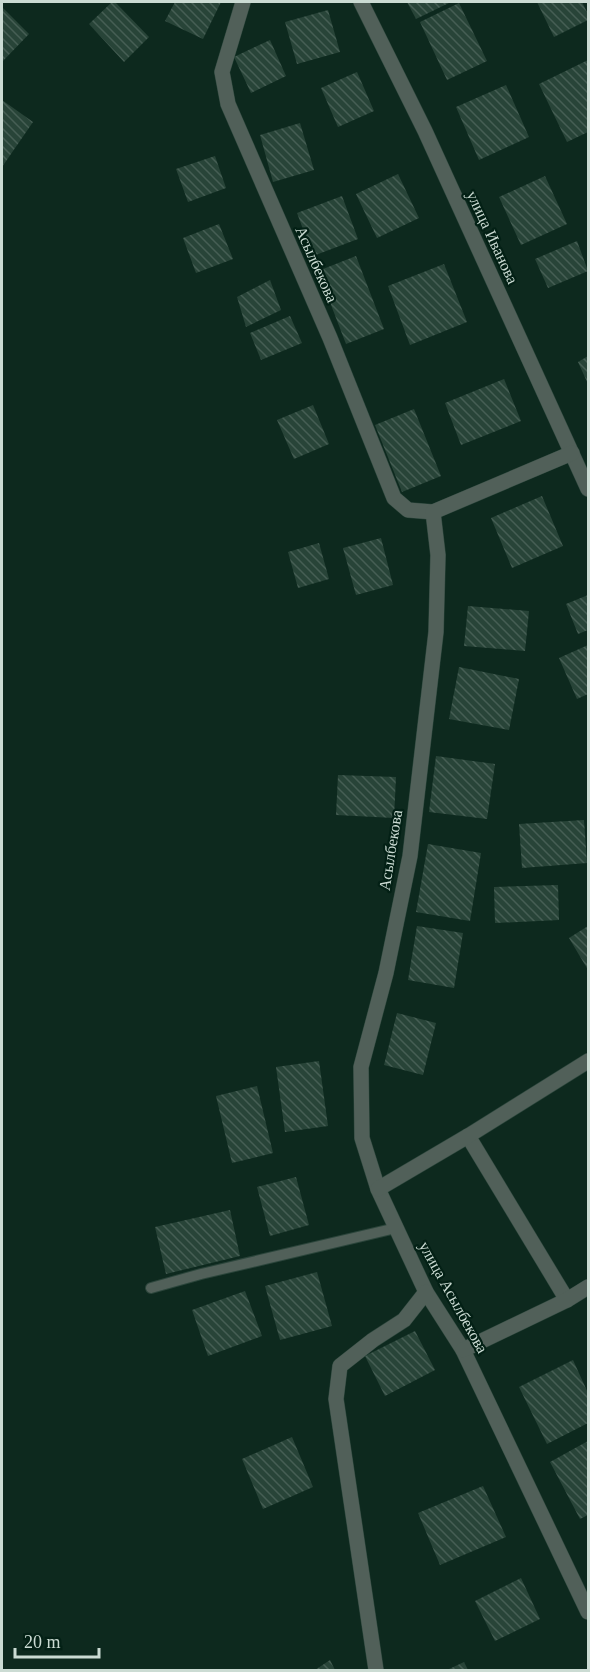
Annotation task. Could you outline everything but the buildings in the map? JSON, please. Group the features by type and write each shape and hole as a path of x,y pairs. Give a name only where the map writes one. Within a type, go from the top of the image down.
{"street":[{"name":"Асылбекова","path":"243,2 222,72 228,104 330,338 394,498 408,510 433,512 438,555 436,632 410,856 386,973 361,1067 362,1138 378,1189"},
{"name":"улица Иванова","path":"361,2 425,131 588,489"},
{"path":"433,512 572,453"},
{"path":"378,1189 588,1061"},
{"path":"468,1136 567,1300"},
{"name":"улица Асылбекова","path":"378,1189 426,1292 463,1350 588,1612"},
{"path":"463,1350 567,1300 588,1287"},
{"path":"376,1671 336,1399 338,1377 340,1366 404,1320 426,1292"}],"lane":[{"path":"151,1288 396,1228"}]}
